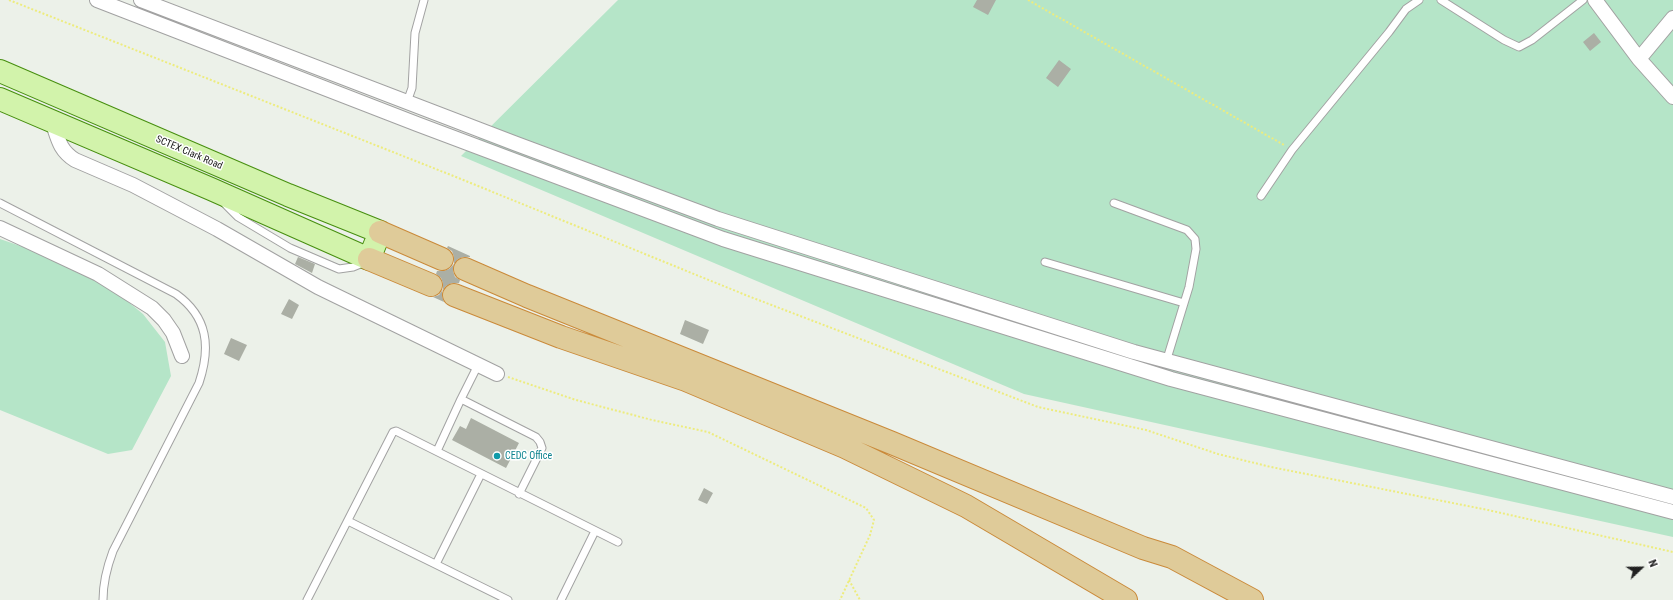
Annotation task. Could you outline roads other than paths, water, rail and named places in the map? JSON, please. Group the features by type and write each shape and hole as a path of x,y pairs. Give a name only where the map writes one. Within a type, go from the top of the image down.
{"highway":[{"path":"380,232 442,260"},
{"path":"369,260 431,285"},
{"path":"465,269 527,296 992,484 1144,548 1172,557 1252,600"},
{"path":"454,294 561,337 686,380 851,450 966,506 1126,600"},
{"path":"1144,548 1206,585 1227,600"}],"main road":[{"name":"SCTEX Clark Road","path":"0,71 288,195 380,232"},
{"path":"0,99 211,189 369,260 380,232"}],"street":[{"path":"97,0 402,119 674,221 830,264 1166,362 1673,497"},
{"path":"141,0 830,264 1171,379 1673,512"},
{"path":"1595,0 1639,59 1673,97"},
{"path":"1639,59 1673,18"},
{"path":"52,121 61,147 67,155 75,160 133,185 217,229 318,287 497,374"},
{"path":"0,228 98,274 152,308 164,320 173,333 182,356"}],"lane":[{"path":"408,102 412,88 416,33 424,0"},
{"path":"1261,196 1292,150 1406,9 1419,0"},
{"path":"1441,0 1504,40 1519,47 1532,40 1582,0"},
{"path":"0,203 176,294 187,303 196,314 205,336 206,360 199,383 113,551 105,575 103,600"},
{"path":"1114,203 1187,230 1195,238 1196,249 1184,303 1166,362"},
{"path":"1045,262 1184,303"},
{"path":"437,451 460,398 478,365"},
{"path":"460,398 536,437 540,442 542,448 519,494"},
{"path":"307,600 393,432 396,431 519,494 618,542"},
{"path":"436,564 481,474"},
{"path":"348,521 508,600"},
{"path":"561,600 595,531"}],"place":[{"name":"CEDC Office","path":"497,456"}]}
